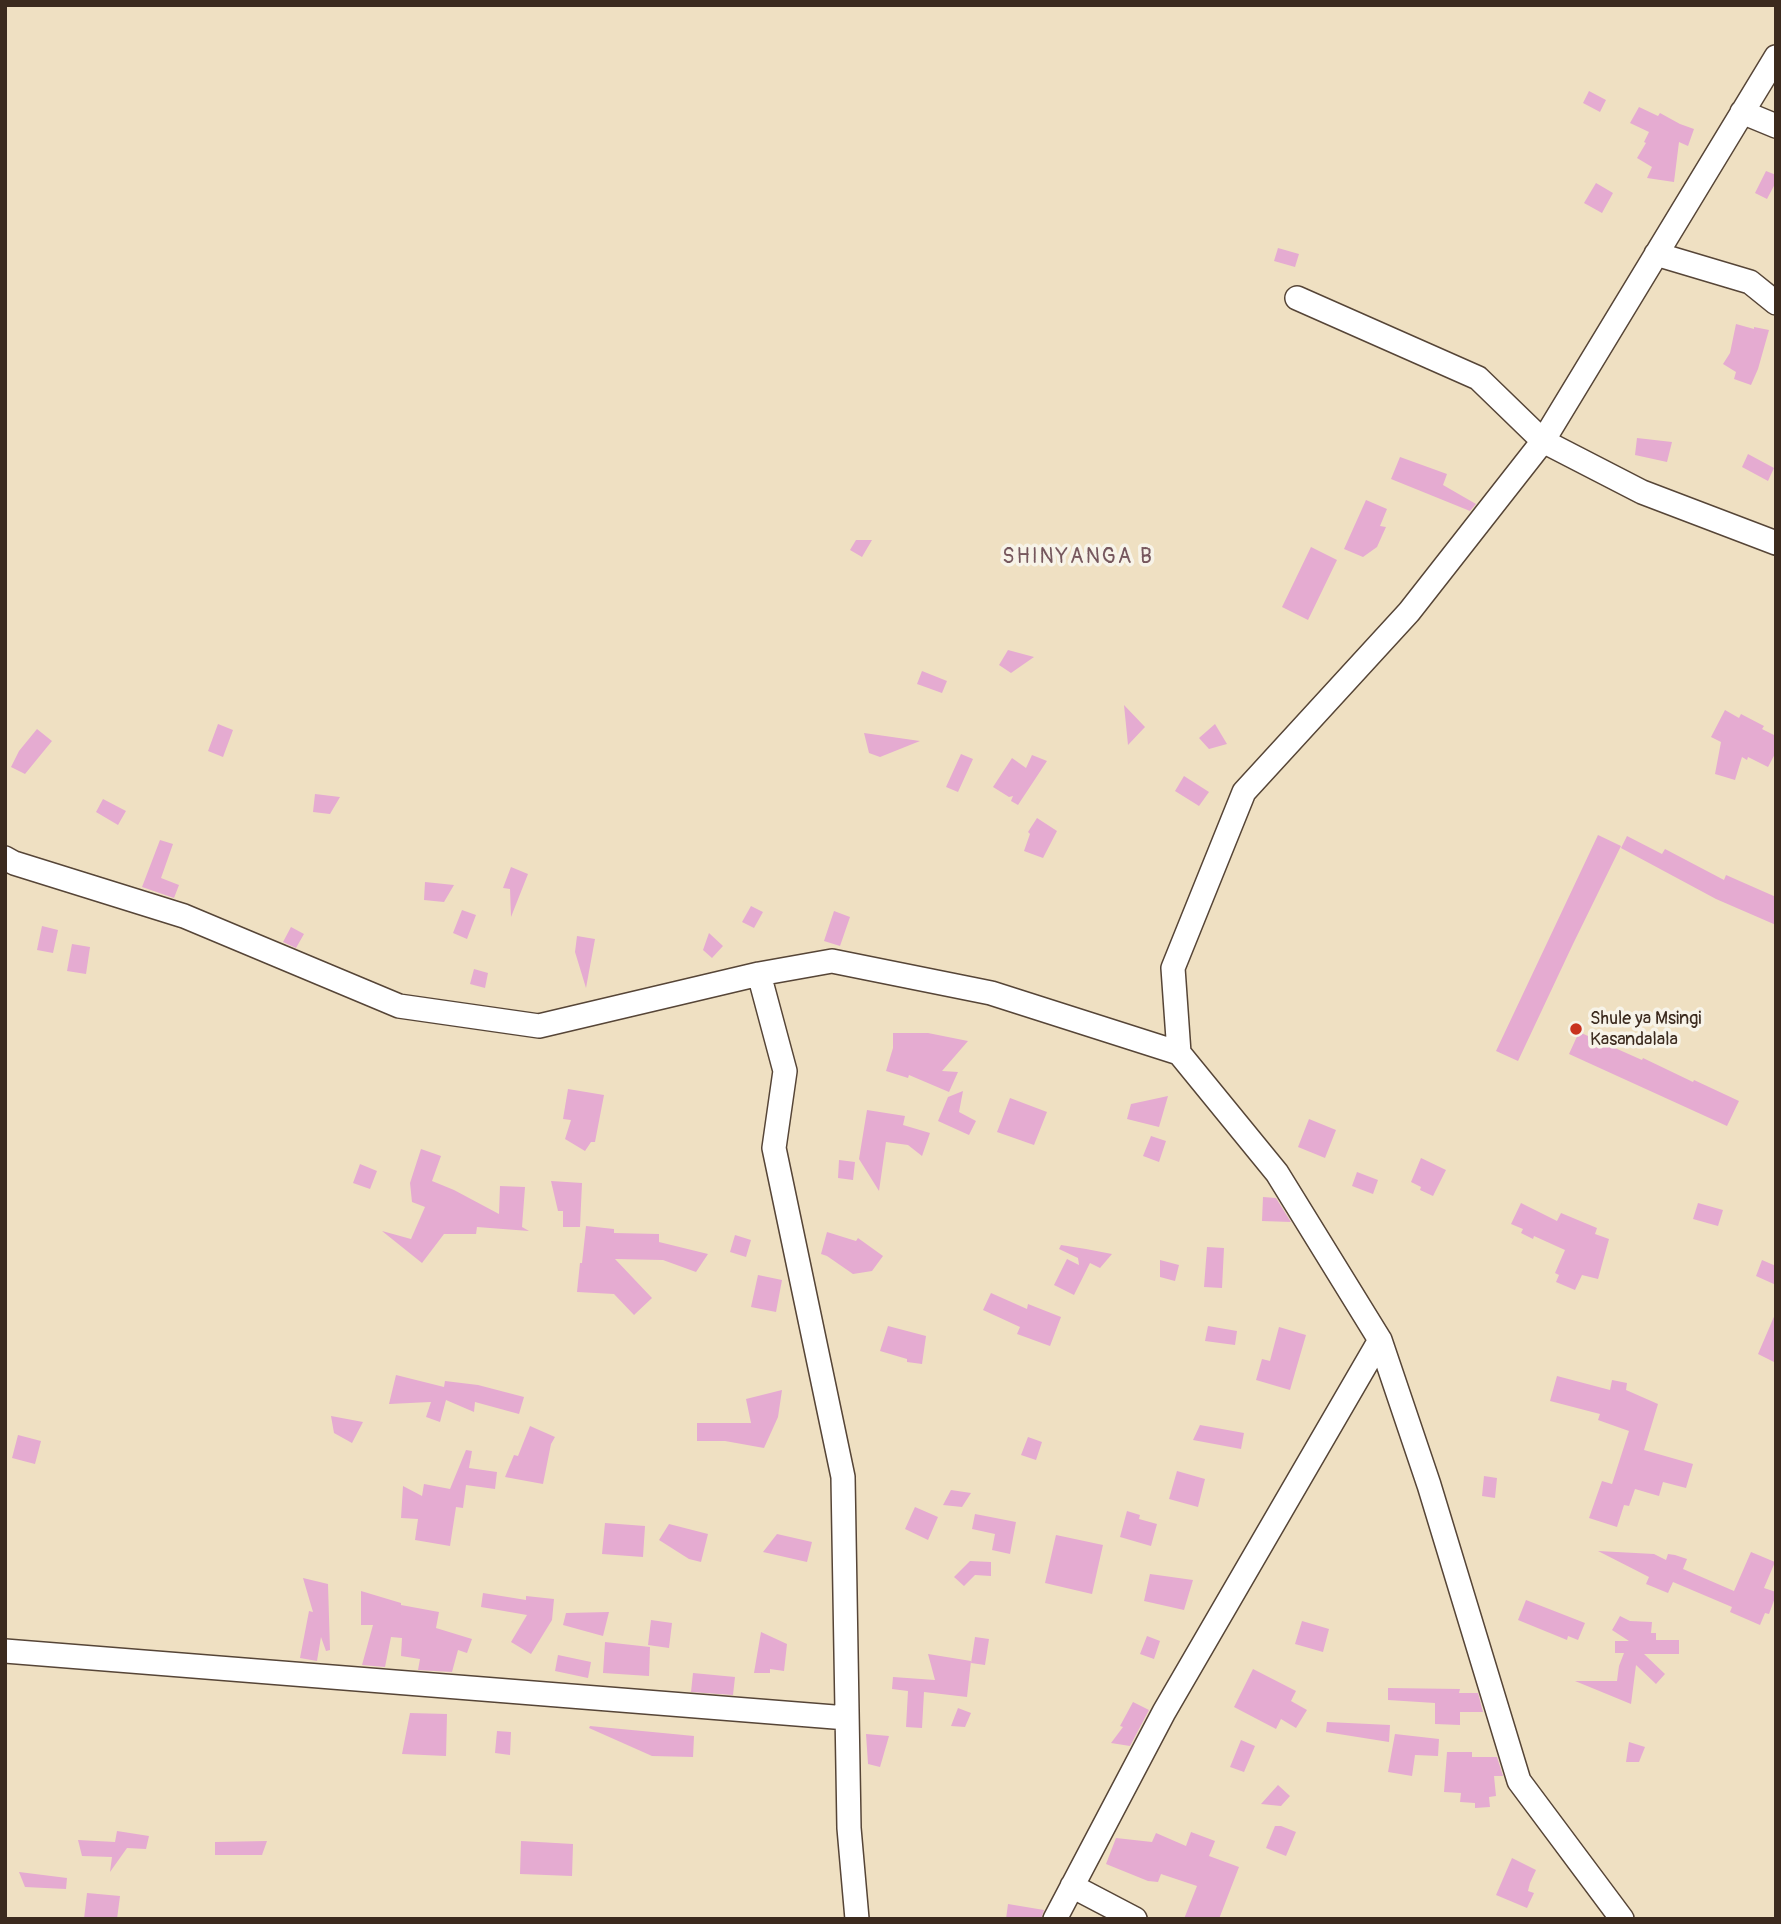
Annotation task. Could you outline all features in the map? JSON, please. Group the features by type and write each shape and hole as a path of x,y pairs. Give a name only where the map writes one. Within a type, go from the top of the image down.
{"street":[{"path":"1179,1053 1173,968 1244,792 1409,612 1543,441 1776,57"},
{"path":"1742,112 1776,126"},
{"path":"1656,254 1751,282 1776,303"},
{"path":"1297,298 1478,378 1543,441 1642,492 1776,543"},
{"path":"5,858 184,916 399,1006 540,1026 759,974 832,961 991,993 1179,1053 1277,1173 1380,1340 1429,1485 1519,1781 1622,1919"},
{"path":"759,974 785,1072 774,1148 844,1477 849,1828 857,1919"},
{"path":"1055,1919 1164,1712 1380,1340"},
{"path":"5,1651 847,1718"},
{"path":"1072,1886 1135,1919"}],"building":[{"path":"1589,91 1606,100 1600,112 1583,103"},
{"path":"1639,107 1658,116 1660,113 1694,129 1688,146 1679,142 1674,182 1647,178 1652,167 1637,158 1649,132 1630,123"},
{"path":"1766,171 1776,175 1776,182 1767,199 1755,193"},
{"path":"1596,183 1613,193 1602,213 1584,203"},
{"path":"1278,248 1299,254 1295,267 1274,261"},
{"path":"1736,324 1769,330 1751,385 1734,379 1736,372 1723,364 1730,353"},
{"path":"1637,438 1672,442 1667,462 1635,455"},
{"path":"1748,454 1774,468 1768,481 1742,467"},
{"path":"1400,457 1447,474 1443,485 1476,504 1470,511 1391,479"},
{"path":"1366,500 1387,509 1380,526 1386,527 1377,547 1363,557 1344,549"},
{"path":"856,540 872,540 862,557 850,550"},
{"path":"1311,547 1337,560 1308,620 1282,607"},
{"path":"1008,650 1034,657 1011,673 999,665"},
{"path":"922,671 947,681 942,693 917,684"},
{"path":"1124,705 1145,727 1128,745"},
{"path":"1725,710 1739,718 1741,714 1776,736 1776,752 1768,767 1748,757 1747,760 1742,757 1735,780 1715,774 1721,742 1711,737"},
{"path":"218,724 233,730 223,757 208,751"},
{"path":"1215,724 1227,744 1209,749 1199,738"},
{"path":"37,729 52,741 25,774 11,767 19,751"},
{"path":"864,733 920,741 880,757 869,753"},
{"path":"961,754 973,759 958,792 946,787"},
{"path":"1032,755 1047,761 1018,805 1011,801 1013,796 1009,797 993,787 1012,758 1026,768"},
{"path":"1184,776 1209,792 1199,806 1175,791"},
{"path":"315,794 340,797 330,814 313,812"},
{"path":"103,799 126,811 118,825 96,812"},
{"path":"1037,818 1057,831 1043,858 1024,851 1030,834 1028,832"},
{"path":"1598,835 1621,846 1518,1061 1496,1051"},
{"path":"1627,836 1662,854 1665,849 1724,880 1726,875 1776,897 1776,925 1716,899 1621,848"},
{"path":"160,840 173,844 161,878 179,885 174,898 142,887"},
{"path":"511,867 528,874 511,917 510,889 503,888"},
{"path":"425,882 454,885 444,902 424,900"},
{"path":"751,906 763,912 754,928 742,922"},
{"path":"462,910 476,915 467,939 453,933"},
{"path":"834,911 850,917 840,946 824,941"},
{"path":"42,926 58,930 53,953 37,950"},
{"path":"291,927 304,934 296,948 283,942"},
{"path":"709,933 723,946 712,958 703,950"},
{"path":"577,936 595,939 586,988 575,952"},
{"path":"72,944 90,947 86,974 67,971"},
{"path":"474,969 488,973 485,988 470,984"},
{"path":"1579,1032 1739,1101 1727,1126 1569,1054"},
{"path":"893,1033 928,1033 968,1041 942,1071 958,1072 949,1092 909,1075 908,1078 886,1071 893,1048"},
{"path":"568,1089 604,1095 595,1142 591,1142 585,1151 565,1139 571,1120 563,1119"},
{"path":"963,1091 959,1112 976,1121 969,1135 938,1121 948,1097"},
{"path":"1168,1096 1159,1127 1127,1119 1131,1104"},
{"path":"1010,1098 1047,1112 1034,1145 997,1132"},
{"path":"867,1110 905,1116 903,1125 930,1133 922,1156 908,1145 886,1142 879,1191 859,1159"},
{"path":"1309,1119 1336,1130 1325,1158 1298,1147"},
{"path":"1151,1136 1166,1141 1159,1162 1143,1156"},
{"path":"421,1149 441,1156 432,1181 499,1214 500,1186 525,1187 522,1227 529,1231 477,1227 476,1234 444,1234 422,1263 382,1231 411,1239 425,1207 412,1202 410,1183"},
{"path":"1421,1158 1446,1170 1433,1196 1411,1182"},
{"path":"839,1160 855,1162 853,1180 838,1178"},
{"path":"360,1164 377,1171 370,1189 353,1183"},
{"path":"1357,1172 1378,1180 1373,1194 1352,1186"},
{"path":"551,1181 582,1183 580,1227 563,1227 563,1211 558,1211"},
{"path":"1263,1197 1276,1198 1291,1222 1262,1221"},
{"path":"1521,1203 1557,1221 1561,1213 1597,1228 1595,1234 1609,1239 1598,1279 1582,1275 1575,1290 1556,1282 1559,1275 1555,1273 1565,1250 1534,1236 1533,1239 1521,1233 1523,1229 1511,1224"},
{"path":"1698,1203 1723,1210 1718,1226 1693,1219"},
{"path":"586,1226 614,1229 614,1233 659,1234 659,1242 708,1254 696,1272 663,1260 615,1259 652,1298 634,1315 614,1294 577,1292"},
{"path":"827,1232 856,1241 858,1238 883,1256 872,1271 853,1274 821,1254"},
{"path":"735,1235 751,1240 746,1257 730,1252"},
{"path":"1061,1245 1112,1254 1100,1268 1090,1263 1074,1295 1054,1285 1067,1259 1079,1265 1078,1258 1059,1249"},
{"path":"1207,1247 1224,1248 1222,1288 1204,1287"},
{"path":"1160,1260 1179,1265 1175,1281 1160,1277"},
{"path":"1762,1260 1776,1266 1776,1285 1756,1276"},
{"path":"758,1275 782,1280 776,1312 751,1307"},
{"path":"991,1293 1027,1309 1028,1304 1061,1317 1050,1346 1017,1334 1020,1327 983,1310"},
{"path":"1776,1312 1776,1363 1758,1354"},
{"path":"888,1326 926,1336 922,1364 907,1362 907,1359 880,1351"},
{"path":"1208,1326 1237,1331 1235,1345 1205,1341"},
{"path":"1279,1327 1306,1335 1290,1390 1256,1380 1262,1359 1270,1361"},
{"path":"396,1375 444,1387 445,1381 478,1385 524,1397 519,1414 475,1402 474,1412 446,1400 440,1422 426,1417 431,1402 389,1404"},
{"path":"1557,1376 1610,1390 1612,1380 1627,1383 1626,1390 1658,1404 1644,1450 1693,1464 1686,1488 1663,1482 1659,1496 1635,1489 1629,1506 1624,1505 1617,1527 1589,1518 1602,1481 1612,1484 1629,1431 1598,1420 1600,1414 1550,1401"},
{"path":"782,1390 778,1417 764,1448 725,1441 697,1441 697,1423 751,1423 746,1399"},
{"path":"331,1416 363,1422 352,1443 334,1433"},
{"path":"1200,1425 1244,1433 1241,1449 1193,1440"},
{"path":"530,1426 555,1437 551,1444 543,1484 505,1477 514,1455 518,1456"},
{"path":"18,1435 41,1441 35,1464 12,1458"},
{"path":"1028,1437 1042,1442 1036,1460 1021,1455"},
{"path":"466,1450 472,1451 469,1468 497,1472 495,1489 466,1485 463,1508 456,1507 450,1546 415,1540 418,1519 401,1518 403,1486 422,1496 424,1484 450,1489"},
{"path":"1177,1471 1205,1479 1198,1507 1169,1499"},
{"path":"1484,1476 1497,1478 1495,1498 1482,1496"},
{"path":"951,1490 971,1493 962,1507 943,1505"},
{"path":"915,1507 938,1517 928,1540 905,1529"},
{"path":"1127,1511 1140,1515 1139,1519 1157,1524 1151,1546 1120,1537"},
{"path":"975,1514 1016,1522 1010,1554 992,1550 995,1534 972,1529"},
{"path":"605,1523 645,1526 643,1557 602,1554"},
{"path":"669,1524 708,1534 701,1562 689,1559 659,1540"},
{"path":"777,1534 812,1542 807,1562 763,1552"},
{"path":"1056,1535 1103,1545 1092,1594 1045,1583"},
{"path":"1598,1551 1654,1554 1666,1560 1668,1554 1675,1555 1687,1559 1683,1569 1734,1591 1751,1552 1775,1562 1764,1588 1776,1592 1776,1595 1769,1614 1765,1613 1760,1625 1730,1612 1732,1607 1673,1582 1668,1593 1646,1584 1649,1577"},
{"path":"970,1561 991,1562 991,1576 975,1575 964,1586 954,1577"},
{"path":"1150,1574 1193,1580 1184,1610 1144,1601"},
{"path":"303,1578 328,1584 330,1650 326,1651 321,1637 317,1661 300,1658 309,1611 313,1612"},
{"path":"361,1591 401,1605 439,1612 436,1628 472,1639 467,1653 458,1650 452,1672 418,1670 420,1659 401,1656 402,1638 391,1637 385,1667 362,1665 373,1625 361,1625"},
{"path":"483,1593 526,1600 526,1596 554,1599 552,1620 531,1654 511,1642 527,1615 481,1607"},
{"path":"1526,1600 1585,1623 1578,1640 1568,1636 1567,1640 1518,1620"},
{"path":"609,1612 603,1636 563,1625 566,1613"},
{"path":"1620,1616 1630,1621 1652,1622 1651,1633 1656,1633 1656,1640 1679,1640 1679,1654 1644,1654 1665,1674 1656,1684 1636,1665 1631,1704 1575,1681 1617,1681 1624,1653 1615,1653 1615,1641 1629,1641 1612,1630"},
{"path":"651,1620 672,1623 669,1648 648,1645"},
{"path":"1302,1621 1329,1629 1323,1652 1295,1644"},
{"path":"761,1632 787,1644 784,1671 770,1669 770,1673 754,1673"},
{"path":"1147,1636 1160,1641 1154,1659 1140,1654"},
{"path":"975,1637 989,1639 985,1665 971,1663"},
{"path":"605,1642 650,1647 649,1676 603,1673"},
{"path":"928,1654 971,1661 967,1697 924,1692 922,1728 906,1727 908,1691 892,1689 893,1677 935,1680"},
{"path":"558,1655 591,1662 588,1678 555,1671"},
{"path":"1253,1669 1296,1691 1291,1701 1307,1710 1296,1728 1281,1719 1276,1729 1234,1707"},
{"path":"693,1673 735,1677 733,1695 691,1692"},
{"path":"1388,1688 1460,1689 1459,1693 1478,1693 1483,1712 1460,1712 1460,1725 1435,1724 1435,1703 1388,1700"},
{"path":"1133,1702 1149,1710 1130,1746 1111,1743 1123,1727 1120,1726"},
{"path":"958,1708 971,1713 965,1727 951,1726"},
{"path":"410,1713 447,1714 446,1756 402,1754"},
{"path":"1327,1722 1390,1725 1389,1742 1326,1732"},
{"path":"589,1728 694,1736 693,1757 652,1756"},
{"path":"497,1731 511,1732 510,1755 495,1753"},
{"path":"866,1734 889,1736 880,1767 868,1764"},
{"path":"1395,1734 1439,1739 1438,1756 1415,1755 1412,1776 1388,1772"},
{"path":"1241,1740 1255,1746 1244,1772 1230,1767"},
{"path":"1629,1742 1645,1747 1639,1762 1626,1762"},
{"path":"1447,1752 1472,1752 1472,1757 1497,1757 1503,1776 1494,1776 1496,1796 1489,1797 1490,1807 1475,1808 1475,1803 1460,1802 1461,1793 1444,1792"},
{"path":"1278,1785 1290,1796 1281,1806 1261,1804"},
{"path":"1275,1826 1296,1832 1286,1856 1266,1848"},
{"path":"117,1831 149,1836 146,1849 127,1848 110,1872 112,1857 82,1856 78,1840 115,1842"},
{"path":"1191,1832 1215,1841 1209,1856 1239,1867 1219,1919 1184,1919 1197,1886 1161,1874 1158,1882 1148,1881 1106,1864 1116,1838 1152,1842 1156,1833 1186,1846"},
{"path":"267,1841 262,1855 215,1855 215,1842"},
{"path":"521,1841 573,1844 572,1876 520,1874"},
{"path":"1512,1858 1536,1870 1528,1891 1534,1893 1527,1908 1496,1895"},
{"path":"19,1872 67,1878 66,1889 25,1887"},
{"path":"87,1893 120,1896 117,1919 84,1919"},
{"path":"1008,1904 1044,1910 1041,1919 1006,1919"}],"place":[{"name":"Shule ya Msingi Kasandalala","path":"1576,1029"}],"district":[{"name":"SHINYANGA B","path":"1078,558"}]}
